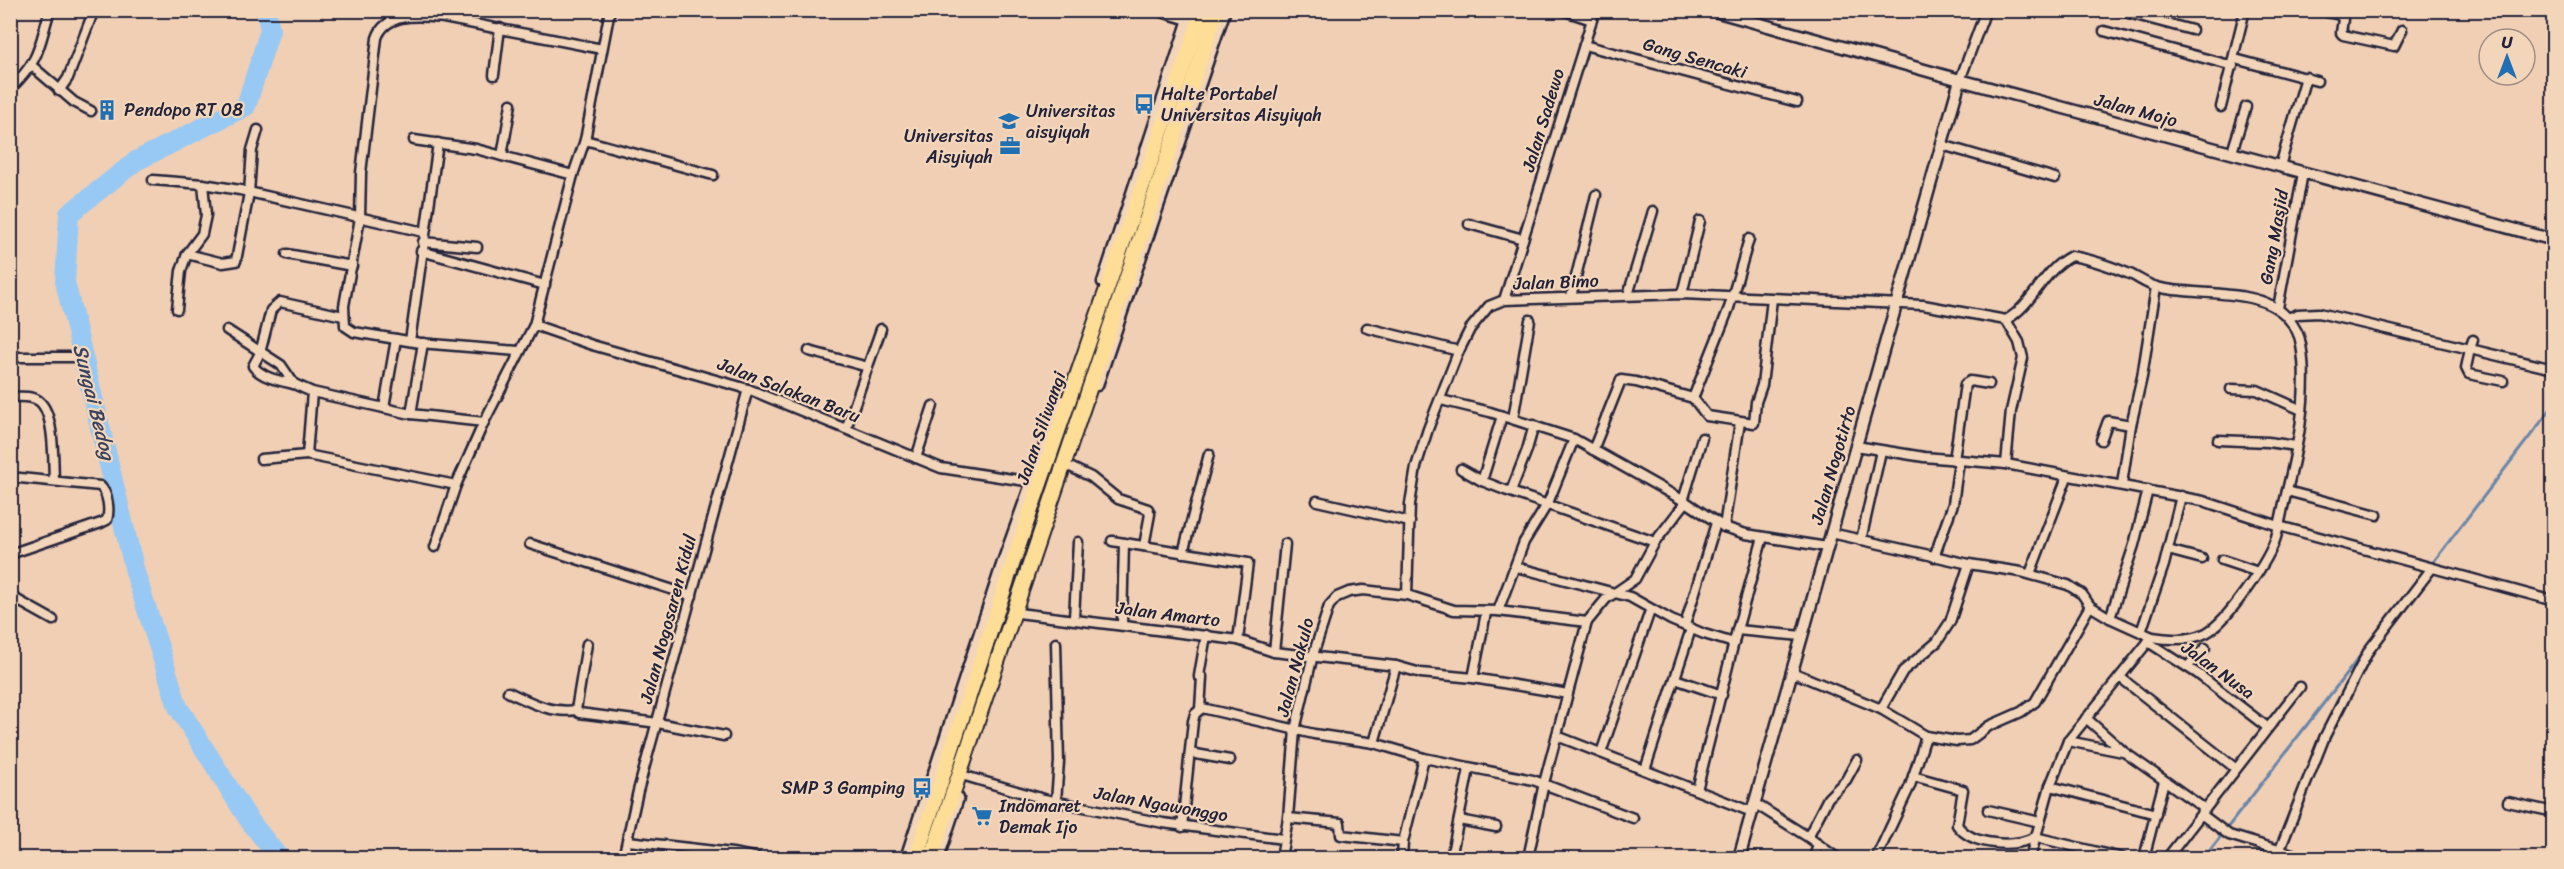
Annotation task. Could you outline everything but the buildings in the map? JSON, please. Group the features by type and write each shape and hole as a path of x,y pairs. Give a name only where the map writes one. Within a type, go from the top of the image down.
{"highway":[{"name":"Jalan Siliwangi","path":"916,858 917,839 1008,563 1203,10"},
{"name":"Jalan Siliwangi","path":"931,858 939,850 1217,10"}],"street":[{"path":"10,89 32,66 40,49 51,10"},
{"path":"59,91 68,78 94,10"},
{"path":"435,547 456,485 484,422 518,351 534,325 573,175 585,140 610,10"},
{"path":"1008,563 1032,483 1087,328 1190,15 1155,10"},
{"path":"939,850 1225,10"},
{"path":"1562,10 1592,20"},
{"name":"Jalan Sadewo","path":"1504,300 1595,10"},
{"name":"Jalan Mojo","path":"1711,10 1960,80 2553,240"},
{"path":"1960,80 1986,10"},
{"path":"2117,10 2192,30"},
{"path":"2221,107 2234,62 2245,10"},
{"path":"2317,10 2340,15 2343,19 2341,33 2343,35 2385,46 2394,46 2402,30"},
{"path":"518,351 396,339 348,330 344,323 343,316 360,218 365,133 380,31 392,21 410,16 444,18 602,49"},
{"path":"494,75 500,28"},
{"path":"2104,31 2318,81"},
{"name":"Gang Sencaki","path":"1584,45 1797,102"},
{"path":"32,66 59,91 91,111"},
{"path":"2280,166 2306,77"},
{"name":"Jalan Nogotirto","path":"1738,858 1960,80"},
{"path":"502,156 511,105"},
{"path":"2232,152 2246,107"},
{"path":"187,254 223,263 236,261 249,193 252,150 258,130"},
{"path":"414,140 476,149 573,175"},
{"path":"585,140 713,175"},
{"path":"410,341 438,143"},
{"path":"1941,145 2055,178"},
{"name":"Gang Masjid","path":"2278,308 2302,173"},
{"path":"153,180 203,184 424,232"},
{"path":"177,309 181,271 187,254 202,234 206,215 203,184"},
{"path":"1571,297 1596,195"},
{"path":"1628,295 1653,211"},
{"path":"1682,294 1700,221"},
{"path":"1469,224 1523,239"},
{"path":"1693,398 1732,298 1749,239"},
{"path":"422,246 545,285"},
{"path":"422,246 477,247"},
{"path":"287,254 352,266"},
{"path":"1831,533 1934,557 2030,574 2068,585 2082,594 2090,606 2140,632 2150,640 2185,639 2208,632 2218,623 2258,572 2269,555 2279,526 2302,410 2301,346 2296,330 2278,308 2251,298 2156,287 2119,270 2071,256 2051,271 2025,303 2006,320 2019,342 2023,358 2008,432 2006,464"},
{"path":"2122,484 2156,287"},
{"name":"Jalan Bimo","path":"1407,595 1410,522 1416,467 1435,410 1459,351 1470,329 1489,306 1504,300 1682,294 1772,300 1896,303 1933,306 2006,320"},
{"path":"1593,450 1621,380 1693,398 1707,416 1740,423 1754,423 1756,402 1762,385 1772,300"},
{"path":"343,316 280,302 271,309 260,353 253,366 257,371 312,392 411,414 484,422"},
{"path":"2288,318 2319,313 2553,369"},
{"path":"1514,419 1530,320"},
{"name":"Jalan Salakan Baru","path":"534,325 592,345 748,388 941,468 1032,483"},
{"path":"1367,328 1459,351"},
{"path":"846,429 881,329"},
{"path":"227,330 281,365 294,384"},
{"path":"384,408 396,339"},
{"path":"2473,340 2466,368 2469,374 2504,381"},
{"path":"411,414 423,343"},
{"path":"809,351 868,367"},
{"path":"10,357 73,357"},
{"path":"1934,557 1953,504 1965,384 1970,381 1989,384"},
{"name":"Jalan Nogosaren Kidul","path":"623,858 748,388"},
{"path":"2230,388 2257,390 2302,410"},
{"path":"307,455 312,392"},
{"path":"10,397 32,398 38,401 45,410 52,450 54,480"},
{"path":"1441,400 1514,419 1574,439 1685,501 1720,525 1763,537 1827,547"},
{"path":"916,458 933,406"},
{"path":"1482,481 1502,416"},
{"path":"2101,440 2108,421 2131,425"},
{"path":"1645,770 1675,679 1688,627 1720,525 1740,423"},
{"path":"1511,491 1534,425"},
{"path":"1528,858 1544,783 1587,622 1606,599 1635,579 1655,542 1685,501 1702,438"},
{"path":"1498,612 1524,542 1548,503 1574,439"},
{"path":"2218,440 2268,442 2296,446"},
{"path":"1856,446 1881,451 2006,464 2067,477 2122,484 2181,496 2279,526 2553,601"},
{"path":"1861,540 1881,451"},
{"path":"1183,553 1209,454"},
{"path":"261,459 307,455 456,485"},
{"path":"1068,466 1091,477 1118,499 1148,508 1150,514 1144,546"},
{"path":"1461,469 1482,481 1655,542"},
{"path":"10,477 100,486 104,490 109,514 107,520 10,554"},
{"path":"2030,574 2067,477"},
{"path":"2110,618 2134,545 2148,490"},
{"path":"2287,491 2377,514"},
{"path":"2140,632 2168,550 2181,496"},
{"path":"1317,501 1410,522"},
{"path":"1697,790 1763,537"},
{"path":"1112,541 1238,560 1249,565 1238,640"},
{"path":"1074,618 1078,542"},
{"path":"1122,625 1124,543"},
{"path":"530,544 692,596"},
{"path":"1274,652 1285,544"},
{"path":"2168,550 2202,559"},
{"path":"2222,560 2258,572"},
{"path":"1881,710 1903,671 1937,642 1950,622 1969,564"},
{"path":"1516,567 1539,575 1617,593 1636,600 1650,611 1734,643"},
{"path":"2279,852 2325,736 2369,650 2431,567"},
{"name":"Jalan Nakulo","path":"1281,858 1288,818 1295,730 1313,655 1329,606 1337,597 1363,590 1407,595 1454,610 1498,612 1587,622"},
{"path":"10,596 53,620"},
{"path":"1792,672 1881,710 1926,736 1957,741 1970,740 1989,726 2021,712 2035,702 2090,606"},
{"path":"1601,753 1650,611"},
{"name":"Jalan Amarto","path":"1018,613 1206,635 1238,640 1274,652 1396,666 1421,673 1473,678 1568,694"},
{"path":"1473,678 1485,613"},
{"path":"1737,630 1802,636"},
{"path":"1200,709 1202,677 1199,676 1206,635"},
{"path":"2030,858 2050,786 2068,741 2150,640"},
{"name":"Jalan Nusa","path":"2150,640 2188,666 2267,727"},
{"path":"1056,643 1059,762 1056,801"},
{"path":"576,710 587,644"},
{"path":"2188,666 2205,648"},
{"path":"1374,743 1396,666"},
{"path":"2121,678 2235,768"},
{"path":"1675,679 1722,694"},
{"path":"2167,858 2300,687"},
{"path":"508,692 545,708 576,710 583,715 658,723 724,736"},
{"path":"1182,826 1195,714 1200,709 1208,708 1295,730 1374,743 1469,769 1544,783 1587,802 1633,818"},
{"path":"2086,718 2124,752 2203,811 2226,833 2279,852 2305,858"},
{"path":"1557,736 1697,790 1753,808 1808,837 1837,858"},
{"path":"1876,858 1913,776 1926,736"},
{"path":"2068,741 2124,752"},
{"path":"1190,753 1230,760"},
{"path":"1402,858 1403,842 1424,758"},
{"path":"1808,837 1828,798 1846,780 1857,760"},
{"path":"1451,858 1469,769"},
{"name":"Jalan Ngawonggo","path":"965,776 1056,801 1182,826 1283,839"},
{"path":"1913,776 1964,790 1957,825 1975,839 2003,843 2024,842 2035,837 2122,858"},
{"path":"2144,858 2164,782"},
{"path":"2050,786 2156,814"},
{"path":"2508,802 2553,812"},
{"path":"1988,810 2040,822"},
{"path":"1288,818 1340,823 1341,835 1403,842"},
{"path":"1459,820 1496,826"},
{"path":"906,858 917,839"},
{"path":"628,841 759,858"},
{"path":"1814,858 1818,844"}],"waterway":[{"name":"Sungai Bedog","path":"266,10 270,30 246,106 136,161 69,214 65,282 135,572 178,707 249,820 279,858"},
{"path":"2431,565 2554,405"},
{"path":"2204,858 2364,651"}],"place":[{"name":"Halte Portabel Universitas Aisyiyah","path":"1144,104"},
{"name":"Pendopo RT 08","path":"107,110"},
{"name":"Universitas aisyiyah","path":"1009,121"},
{"name":"Universitas Aisyiyah","path":"1010,146"},
{"name":"SMP 3 Gamping","path":"922,788"},
{"name":"Indomaret Demak Ijo","path":"982,816"}]}
